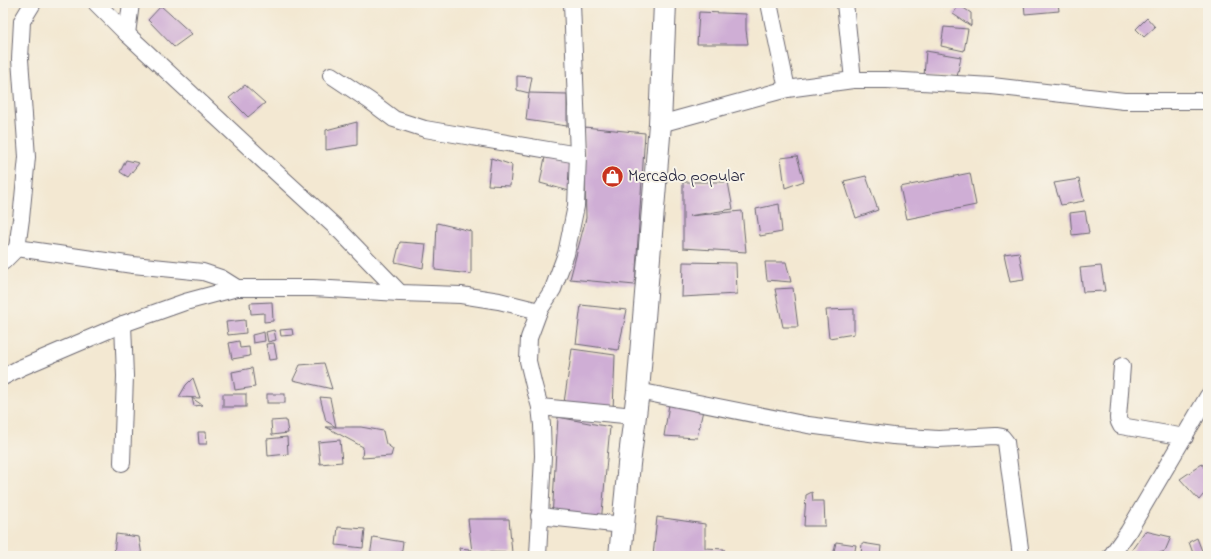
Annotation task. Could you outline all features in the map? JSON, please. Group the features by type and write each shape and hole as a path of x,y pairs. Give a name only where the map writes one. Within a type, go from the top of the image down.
{"street":[{"path":"3,262 17,248 27,157 20,59 22,21 33,3"},
{"path":"96,3 127,34 340,231 400,293"},
{"path":"127,34 131,3"},
{"path":"538,556 543,456 540,406 528,361 529,338 539,311 552,289 566,254 576,206 578,155 572,3"},
{"path":"620,556 634,416 638,391 660,124 665,3"},
{"path":"769,3 787,89"},
{"path":"845,3 853,80"},
{"path":"331,75 394,119 424,129 578,155"},
{"path":"660,124 787,89 853,80 887,80 992,86 1124,101 1208,101"},
{"path":"17,248 133,265 203,272 221,278 237,288"},
{"path":"3,377 20,368 123,324 185,302 237,288 313,288 461,295 499,301 539,311"},
{"path":"122,463 125,376 123,324"},
{"path":"1122,366 1118,418 1121,426 1185,437"},
{"path":"638,391 808,425 893,436 938,439 1002,437 1006,442 1008,450 1021,556"},
{"path":"1111,556 1128,532 1208,396"},
{"path":"540,406 634,416"},
{"path":"540,516 623,525"}],"building":[{"path":"1024,3 1058,3 1059,11 1025,14"},
{"path":"959,5 971,13 971,26 953,14"},
{"path":"161,6 192,34 174,47 148,20"},
{"path":"699,12 746,14 748,44 697,44"},
{"path":"1147,18 1155,27 1144,37 1136,29"},
{"path":"944,27 968,29 964,51 941,46"},
{"path":"926,51 961,57 957,77 924,76"},
{"path":"517,76 532,77 529,93 517,90"},
{"path":"245,85 265,103 248,117 229,98"},
{"path":"529,93 567,94 567,126 526,120"},
{"path":"357,122 357,145 326,150 326,130"},
{"name":"Mercado popular","path":"584,127 645,133 635,285 570,279 586,218"},
{"path":"797,156 804,181 785,188 781,158"},
{"path":"545,157 575,162 573,192 540,183"},
{"path":"491,158 512,165 510,186 488,185"},
{"path":"126,160 139,163 128,177 120,172"},
{"path":"970,173 976,205 907,219 900,187"},
{"path":"866,176 878,210 856,218 844,181"},
{"path":"1079,179 1084,201 1061,205 1054,183"},
{"path":"683,182 728,182 733,209 689,216 742,211 746,252 683,248"},
{"path":"779,204 782,232 760,236 756,209"},
{"path":"1085,211 1089,233 1072,235 1070,213"},
{"path":"437,223 471,231 471,274 435,270"},
{"path":"400,242 426,244 423,268 395,262"},
{"path":"1019,252 1024,280 1010,282 1004,254"},
{"path":"683,262 736,263 737,294 682,297"},
{"path":"765,262 786,262 791,282 767,280"},
{"path":"1101,266 1105,291 1083,292 1080,268"},
{"path":"793,288 798,327 783,327 775,289"},
{"path":"272,302 273,321 264,322 264,313 251,314 250,303"},
{"path":"581,305 627,310 618,350 576,344"},
{"path":"854,309 854,334 829,338 826,310"},
{"path":"245,320 246,333 228,335 226,322"},
{"path":"292,329 293,335 281,336 280,330"},
{"path":"274,330 276,340 268,342 266,332"},
{"path":"264,332 265,341 253,343 252,335"},
{"path":"239,341 240,348 249,347 250,356 232,359 229,343"},
{"path":"274,343 277,359 269,360 266,344"},
{"path":"572,349 615,355 613,411 563,409"},
{"path":"324,363 332,389 293,380 300,365"},
{"path":"252,368 255,387 235,390 232,372"},
{"path":"193,378 200,398 179,397 186,385"},
{"path":"223,394 246,394 246,407 223,407"},
{"path":"267,394 285,394 285,403 267,403"},
{"path":"320,397 330,398 336,427 326,421"},
{"path":"192,398 202,405 194,406"},
{"path":"670,398 703,410 697,438 664,436"},
{"path":"558,417 610,427 601,523 552,518"},
{"path":"286,420 288,433 272,435 271,421"},
{"path":"326,427 361,427 383,431 386,444 393,449 391,456 362,458 363,447"},
{"path":"198,432 206,432 207,444 199,444"},
{"path":"287,437 288,454 268,456 267,439"},
{"path":"340,440 342,462 320,464 318,442"},
{"path":"1202,464 1208,473 1208,489 1199,500 1180,479"},
{"path":"812,492 813,501 824,501 825,526 804,526 806,495"},
{"path":"657,517 705,524 705,548 724,549 725,556 653,556"},
{"path":"468,519 509,519 512,553 472,552"},
{"path":"338,527 365,529 363,548 336,545"},
{"path":"1145,531 1171,537 1165,551 1152,556 1131,556 1129,554"},
{"path":"116,534 139,537 142,556 114,554"},
{"path":"373,537 403,542 401,556 370,556"},
{"path":"1197,538 1204,556 1194,556 1189,542"},
{"path":"836,542 856,545 854,556 833,556"},
{"path":"862,543 881,546 880,556 861,556"},
{"path":"459,548 469,549 469,555 460,554"}],"place":[{"name":"Mercado popular","path":"613,176"}]}
